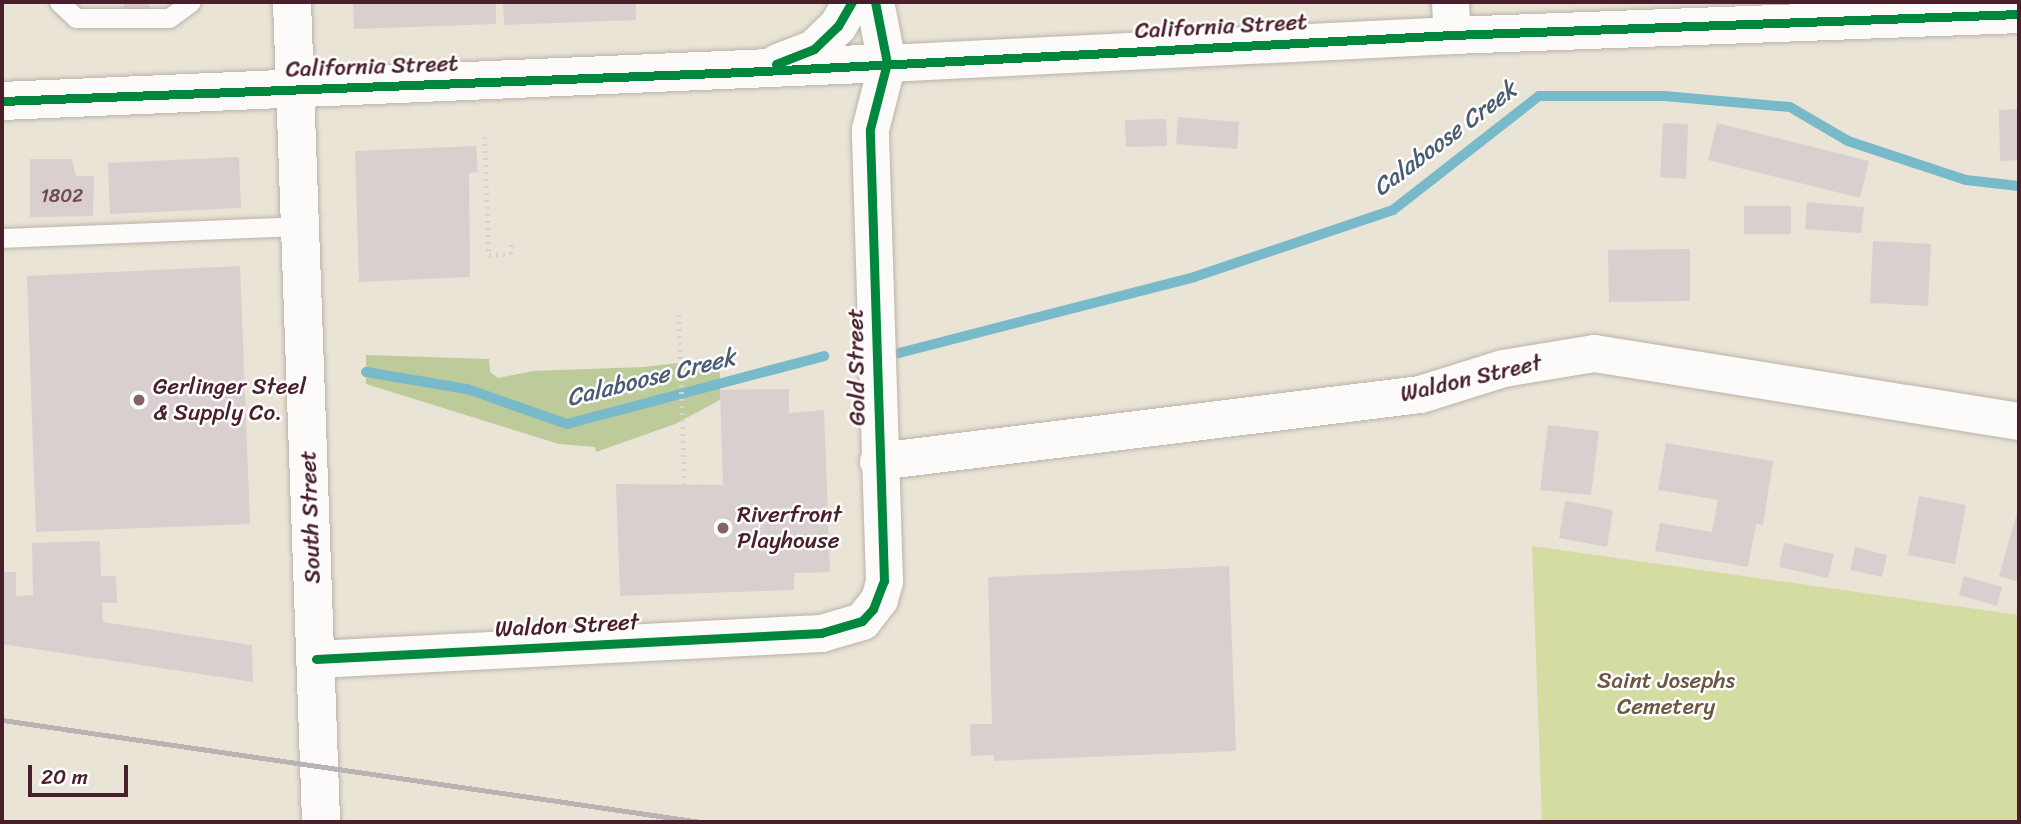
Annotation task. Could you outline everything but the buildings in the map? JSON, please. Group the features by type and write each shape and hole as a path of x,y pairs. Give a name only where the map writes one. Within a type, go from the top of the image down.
{"main road":[{"name":"South Street","path":"292,2 321,822"},
{"path":"875,2 887,63"},
{"name":"California Street","path":"744,72 814,49 845,14"},
{"name":"California Street","path":"2,101 744,72 887,63"}],"street":[{"name":"California Street","path":"887,63 1451,18 1910,10 2019,14"},
{"name":"Gold Street","path":"821,634 862,621 879,599 884,581 878,461 870,129 887,63"},
{"name":"Waldon Street","path":"878,461 1420,394 1503,368 1594,354 2019,422"},
{"name":"Waldon Street","path":"316,659 821,634"}],"lane":[{"path":"59,2 76,18 169,18 191,2"},
{"path":"2,238 301,226"}],"path":[{"path":"485,137 489,255 511,254 512,244"},
{"path":"679,315 685,484"}],"green space":[{"path":"366,355 489,359 490,372 498,378 533,371 644,367 720,358 720,400 675,424 596,452 595,447 559,444 366,384"},
{"name":"Saint Josephs Cemetery","path":"1532,546 2019,615 2019,822 1542,822"}],"waterway":[{"name":"Calaboose Creek","path":"899,353 1194,277 1393,210 1539,96 1664,96 1790,107 1848,141 1966,180 2019,186"},
{"name":"Calaboose Creek","path":"366,372 467,389 567,424 824,356"}],"railway":[{"path":"2,720 700,822"}],"cycle path":[{"path":"776,64 814,49 838,26 852,2"},
{"path":"316,659 821,633 862,621 873,609 884,581 870,129 887,63 875,2"},
{"path":"2,101 744,72 1452,35 2019,14"}],"place":[{"name":"Gerlinger Steel & Supply Co.","path":"139,400"},
{"name":"Riverfront Playhouse","path":"723,528"}]}
